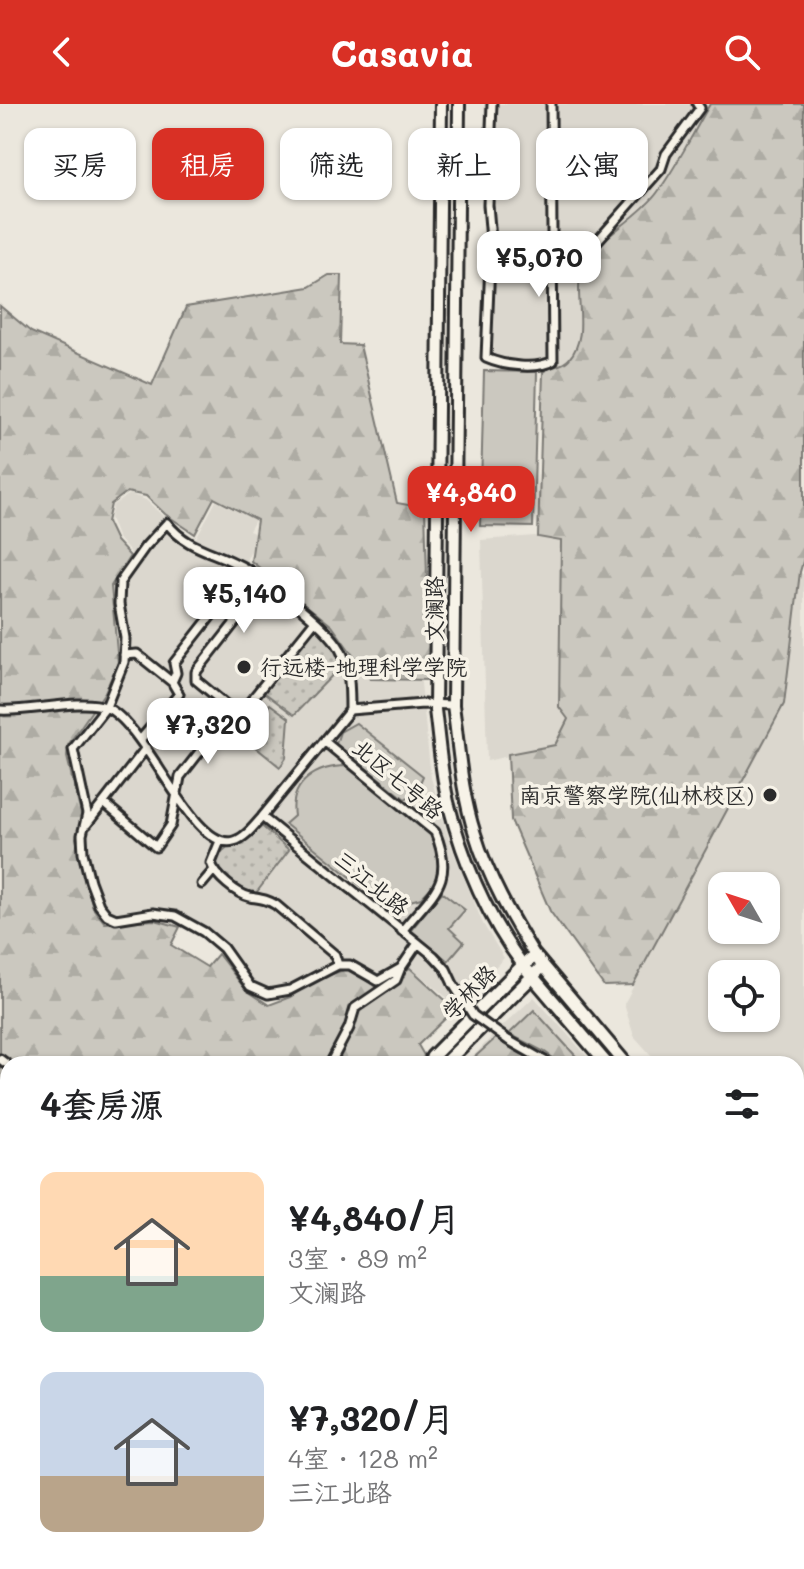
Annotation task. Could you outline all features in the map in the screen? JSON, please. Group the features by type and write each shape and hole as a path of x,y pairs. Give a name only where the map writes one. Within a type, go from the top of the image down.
{"main road":[{"name":"文澜路","path":"441,104 435,706 447,800 487,911 523,965 600,1056"},
{"name":"文澜路","path":"459,104 453,705 465,797 475,834 504,905 542,967 619,1056"},
{"name":"学林路","path":"433,1056 535,956"},
{"name":"学林路","path":"452,1056 542,967"}],"street":[{"path":"492,104 486,358 543,366 553,361 551,104"},
{"path":"491,239 519,245 593,246 661,169 666,154 700,108 697,104"},
{"path":"0,710 89,705 106,707 127,724 140,740 193,818 220,841 232,842 244,836 350,710 349,683 341,650 314,622 247,570 198,548 178,535 167,523 120,582 119,604 125,638 117,684 106,707 73,749 87,814 83,829 83,853 99,905 107,915 116,919 153,913 175,916 204,932 223,948 250,986 268,994 290,990 338,965 350,965 378,981 401,968"},
{"path":"172,682 176,673 174,663 247,570"},
{"path":"266,583 196,672 196,680 225,704 237,711 245,708 314,622"},
{"path":"124,655 137,654 172,682 179,694 140,740"},
{"path":"350,710 423,704 453,705"},
{"path":"104,803 156,847 171,825 180,777 219,727"},
{"name":"北区七号路","path":"324,741 435,832 439,840 444,868 442,882 402,931"},
{"path":"83,829 146,748"},
{"name":"三江北路","path":"262,817 446,969 473,1015 536,1056"},
{"path":"220,841 211,863 213,871 248,897 265,898 276,905 335,955 338,965"},
{"path":"202,884 213,871"},
{"path":"334,1056 349,1028 355,1008 396,980 418,943"}],"shaded area":[{"path":"484,104 710,104 656,195 589,255 577,282 581,336 569,359 560,366 482,363 483,200 520,200 520,128 484,128"},
{"path":"130,494 146,500 167,520 196,538 216,501 255,520 249,531 259,535 246,560 339,633 418,655 431,778 450,843 483,924 504,958 457,1006 410,967 377,986 350,967 267,997 245,985 215,944 186,926 151,919 109,924 86,889 78,837 83,818 72,783 69,746 106,693 119,663 113,585 133,556 117,537 110,518 113,505"},
{"path":"535,536 561,541 559,707 568,719 555,745 487,761 481,540"},
{"name":"南京警察学院(仙林校区)","path":"800,572 804,575 804,1056 652,1056 634,1036 624,1004 784,704"},
{"path":"534,997 587,1056 473,1056"}],"green space":[{"path":"710,104 804,104 804,558 784,704 633,985 604,986 550,911 511,820 508,754 555,745 568,719 559,707 561,541 538,537 543,372 566,362 576,348 580,326 580,277 588,256 657,193"},
{"path":"329,275 342,275 340,344 360,345 397,503 425,508 430,680 370,679 332,626 251,561 257,520 214,498 195,534 165,514 146,496 127,492 111,504 107,522 116,541 130,556 111,586 118,663 105,692 68,745 67,757 82,818 76,838 93,908 105,923 155,920 180,927 171,945 207,967 218,954 246,990 269,1005 290,997 315,980 349,968 377,988 410,968 455,1009 418,1045 424,1056 0,1056 0,306 31,332 152,385 186,307 309,287"},
{"path":"484,371 537,372 533,527 480,526"},
{"path":"314,622 332,638 345,662 294,715 261,690"},
{"path":"270,704 289,718 286,758 280,767 248,741 262,724 260,717"},
{"path":"356,723 423,776 416,792 405,799 336,744 340,732"},
{"path":"347,766 435,834 442,857 438,880 421,898 402,903 395,913 285,824 294,816 296,794 307,778 325,769"},
{"path":"257,822 289,850 253,897 248,897 214,871 218,855"},
{"path":"442,892 465,910 449,928 464,942 448,961 411,930"},
{"path":"534,1010 576,1056 550,1056 509,1034"},
{"path":"497,1037 526,1056 476,1056"}],"place":[{"name":"行远楼-地理科学学院","path":"244,667"},
{"name":"南京警察学院(仙林校区)","path":"770,795"}]}
